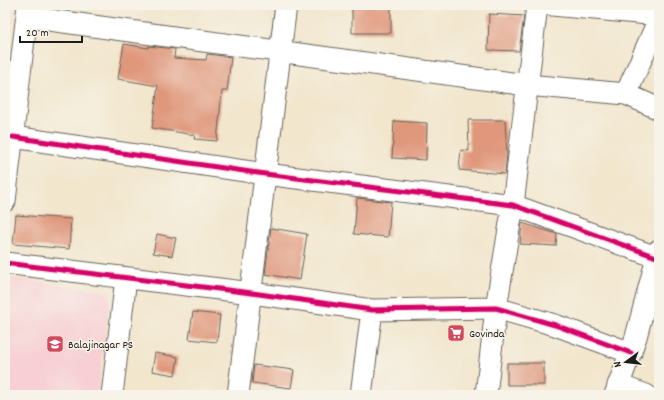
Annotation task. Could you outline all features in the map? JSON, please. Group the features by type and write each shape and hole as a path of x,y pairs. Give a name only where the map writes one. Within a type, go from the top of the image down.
{"street":[{"path":"238,395 252,292 286,5"},
{"path":"486,395 496,308 513,205 537,5"},
{"path":"552,5 659,16"},
{"path":"5,202 27,11 280,50 527,85 626,94 659,109"},
{"path":"626,94 659,19"},
{"path":"13,137 265,174 513,205 658,255 631,353 617,390 646,395"},
{"path":"5,263 252,292 372,310 496,308 555,325 631,353"},
{"path":"112,395 126,278"},
{"path":"361,395 372,310"}],"shaded area":[{"name":"Balajinagar PS","path":"7,277 111,292 97,395 5,395 5,291"}],"building":[{"path":"352,5 391,5 391,33 352,33"},
{"path":"489,14 524,16 519,51 488,50"},
{"path":"124,44 148,48 149,46 175,49 174,58 206,60 207,54 231,57 227,91 222,91 217,141 194,139 195,135 152,128 158,86 118,79"},
{"path":"468,120 505,120 507,155 505,174 459,170 461,150 469,151"},
{"path":"394,121 427,123 426,160 392,158"},
{"path":"357,198 391,202 388,237 354,234"},
{"path":"16,215 71,219 69,249 13,244"},
{"path":"522,223 557,234 556,246 520,244"},
{"path":"271,228 307,234 300,280 265,274"},
{"path":"157,234 176,238 172,256 153,253"},
{"path":"193,312 220,315 217,342 189,339"},
{"path":"155,353 178,357 175,375 152,371"},
{"path":"507,363 544,363 544,385 507,385"},
{"path":"254,365 294,370 291,388 252,383"}],"cycle path":[{"path":"13,137 265,174 513,205 659,258"},
{"path":"5,263 252,293 372,310 496,308 555,325 631,353"}],"place":[{"name":"Govinda","path":"456,333"},
{"name":"Balajinagar PS","path":"55,344"}]}
